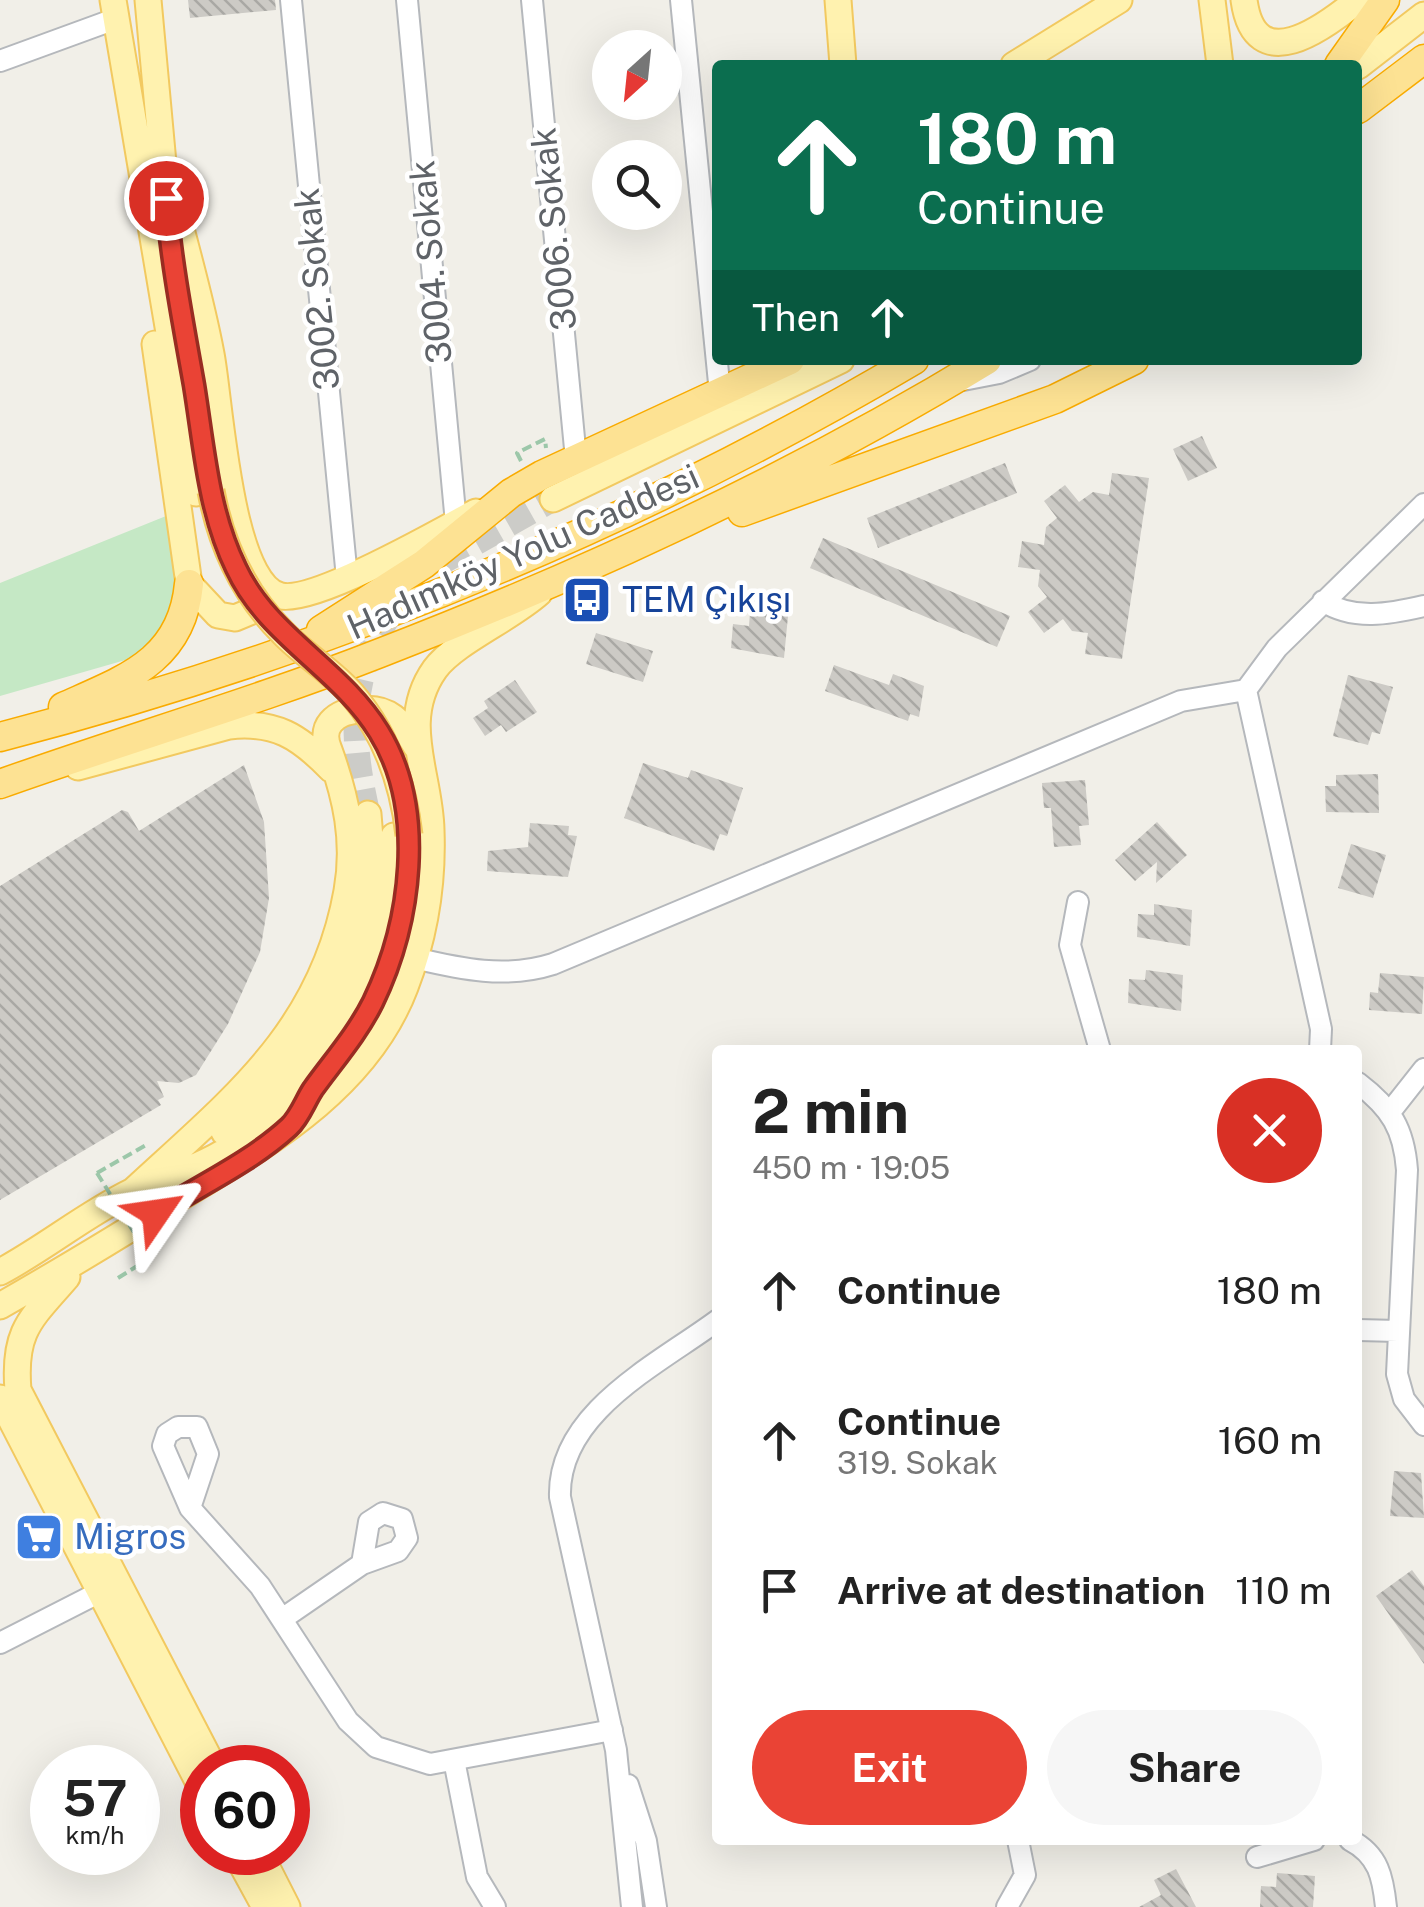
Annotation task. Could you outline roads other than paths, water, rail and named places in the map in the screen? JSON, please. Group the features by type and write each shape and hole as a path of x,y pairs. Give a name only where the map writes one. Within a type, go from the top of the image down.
{"highway":[{"path":"1342,60 1384,0"},
{"path":"1362,107 1424,59"},
{"path":"311,643 337,616 424,564 511,493 779,365"},
{"name":"Hadımköy Yolu Caddesi","path":"0,737 156,696 311,643 589,529 768,442 905,365"},
{"name":"Hadımköy Yolu Caddesi","path":"0,784 250,701 550,583 768,484 979,365"},
{"path":"668,529 714,521 772,502 1055,398 1124,365"},
{"path":"0,737 116,684 153,659 180,626 189,584"}],"main road":[{"path":"148,0 169,234 213,553 244,611 277,648 338,700 375,752 402,835 396,930 374,1000 292,1125"},
{"path":"1022,60 1119,0"},
{"path":"1212,0 1219,60"},
{"path":"1244,0 1250,23 1260,35 1279,43 1306,38 1358,0"},
{"path":"842,3 843,60"},
{"path":"114,10 144,200 204,492"},
{"path":"1362,63 1424,15"},
{"path":"164,161 212,356 232,501 244,544 265,586 279,596 301,596 348,578 511,493"},
{"path":"144,200 141,253 189,584 218,614 235,618 252,611 265,586"},
{"path":"553,500 832,365"},
{"path":"0,1306 292,1125 346,1078 405,989 414,958 432,863 432,825 418,750 416,714 437,666 522,608 550,583"},
{"path":"132,1192 256,1076 302,1016 318,985 340,922 351,864 350,820 326,742 326,730 344,712 374,707 392,713 418,750"},
{"path":"41,770 117,760 229,726 255,723 298,736 338,776"},
{"path":"0,1272 12,1260 210,1143 268,1092 316,1034 350,970 360,937 370,867 368,814"},
{"path":"132,1192 189,1172 233,1147 288,1100 327,1052 374,963 402,835"},
{"path":"83,1258 29,1318 8,1358 28,1414 202,1745"},
{"path":"0,1398 180,1747"},
{"path":"248,1875 265,1907"},
{"path":"271,1875 288,1907"}],"street":[{"name":"3002. Sokak","path":"291,0 348,578"},
{"name":"3004. Sokak","path":"407,0 456,524"},
{"name":"3006. Sokak","path":"532,0 576,459"},
{"path":"681,0 712,312"},
{"path":"0,61 114,10"},
{"path":"717,365 720,392"},
{"path":"951,382 999,373 1018,365"},
{"path":"414,958 471,972 534,970 553,964 1182,701 1246,690 1277,648 1424,504"},
{"path":"1323,601 1344,613 1362,614 1424,606"},
{"path":"1246,690 1317,1010 1320,1045"},
{"path":"1078,902 1070,945 1099,1045"},
{"path":"1390,1112 1424,1069"},
{"path":"1362,1087 1390,1112 1405,1142 1408,1170 1397,1374 1404,1399 1424,1425"},
{"path":"656,1907 646,1841 614,1740 560,1497 559,1472 570,1445 589,1416 712,1324"},
{"path":"1362,1330 1398,1331"},
{"path":"190,1508 260,1586 348,1722 376,1748 430,1764 614,1740"},
{"path":"282,1619 362,1564"},
{"path":"0,1643 100,1592"},
{"path":"614,1740 632,1907"},
{"path":"454,1760 477,1877 490,1905"},
{"path":"1007,1907 1025,1875 1019,1845"},
{"path":"1257,1857 1297,1845"},
{"path":"1358,1845 1368,1851 1383,1873 1386,1907"}],"tunnel":[{"path":"444,561 553,499"},
{"path":"368,814 358,758 357,705 369,655 397,605"}],"place":[{"name":"TEM Çıkışı","path":"587,600"},
{"name":"Migros","path":"39,1537"}]}
